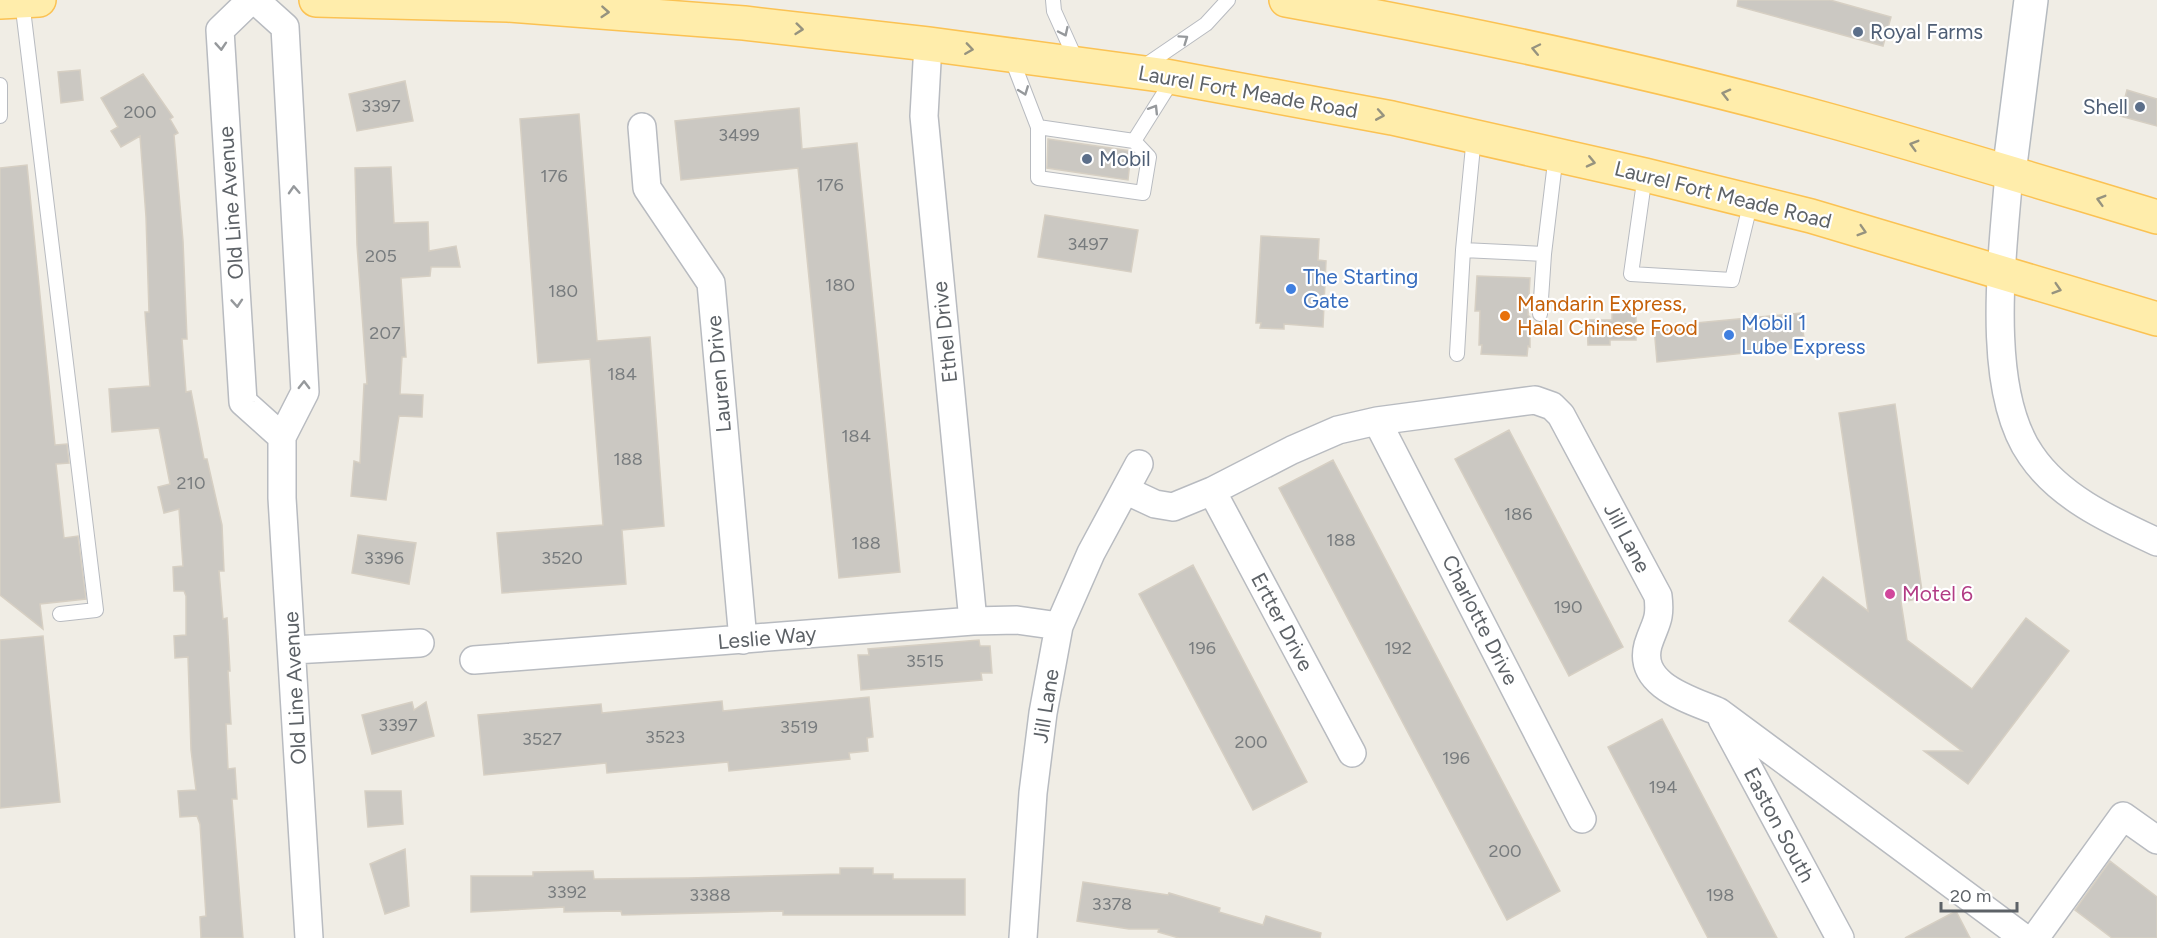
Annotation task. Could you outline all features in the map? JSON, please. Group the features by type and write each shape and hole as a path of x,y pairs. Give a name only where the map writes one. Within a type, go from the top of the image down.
{"main road":[{"name":"Laurel Fort Meade Road","path":"316,0 508,5 744,23 928,44 1173,78 1392,118 1645,175 1811,216 2157,319"},
{"path":"1286,0 1409,22 1631,70 1834,122 2157,217"}],"street":[{"name":"Old Line Avenue","path":"282,437 243,402 220,30 253,0 285,27 286,39 306,392 282,437 282,498 309,938"},
{"path":"2031,0 2009,173 2001,273 2003,377 2015,425 2031,456 2067,493 2116,523 2157,542"},
{"name":"Ethel Drive","path":"928,44 924,116 973,621"},
{"name":"Lauren Drive","path":"642,128 647,188 711,282 743,640"},
{"name":"Jill Lane","path":"1125,490 1155,504 1173,507 1212,491 1292,450 1329,434 1377,421 1535,400 1552,406 1561,415 1658,596 1660,617 1648,647 1647,661 1654,676 1663,687 1719,712 2024,938"},
{"name":"Charlotte Drive","path":"1377,421 1582,819"},
{"name":"Jill Lane","path":"1023,938 1033,793 1043,713 1059,626 1091,553 1139,464"},
{"name":"Ertter Drive","path":"1212,491 1352,753"},
{"name":"Leslie Way","path":"474,660 973,621 1017,620 1059,626"},
{"path":"293,650 420,643"},
{"name":"Easton South","path":"1719,712 1840,938"},
{"path":"2035,938 2123,816 2157,840"}],"lane":[{"path":"1053,0 1054,11 1078,64"},
{"path":"1136,72 1206,24 1228,0"},
{"path":"20,1 96,610 60,614"},
{"path":"1010,55 1038,127 1038,178 1143,193 1149,157 1134,141 1038,127"},
{"path":"1134,141 1173,78"},
{"path":"0,85 0,116"},
{"path":"1456,354 1462,250 1474,136"},
{"path":"1540,314 1544,254 1556,154"},
{"path":"1645,175 1631,274 1732,280 1751,201"},
{"path":"1462,250 1544,254"}],"building":[{"name":"Royal Farms","path":"1738,0 1830,0 1891,17 1883,46 1737,6"},
{"path":"80,70 83,100 61,103 58,72"},
{"path":"143,74 173,117 170,119 178,133 174,135 183,241 187,339 182,339 186,392 191,391 204,459 207,459 222,525 224,571 219,571 223,619 227,618 230,671 228,671 231,724 226,724 228,769 235,768 237,799 232,799 243,938 201,938 200,917 206,916 200,824 197,816 180,817 178,791 196,790 191,750 188,657 175,658 174,636 186,635 186,596 184,591 174,591 173,567 183,566 179,509 164,513 158,487 170,484 159,428 112,432 109,389 150,386 145,312 149,312 146,217 140,136 121,147 111,131 118,127 101,98"},
{"path":"405,81 413,121 357,131 349,94"},
{"name":"Shell","path":"2127,90 2157,99 2157,126 2120,116"},
{"path":"799,108 802,149 857,143 900,572 839,578 798,168 681,180 675,121"},
{"path":"579,114 597,341 650,337 664,526 622,530 626,584 502,593 497,533 603,525 590,359 538,363 520,119"},
{"name":"Mobil","path":"1048,139 1131,151 1128,180 1047,168"},
{"path":"27,165 55,445 67,444 69,463 56,464 64,538 78,536 86,599 40,604 43,629 0,595 0,168"},
{"path":"391,167 394,223 428,222 429,251 456,246 460,267 431,267 430,276 401,278 406,357 402,357 400,394 423,395 422,417 399,416 386,500 351,496 354,461 360,463 364,384 367,384 357,245 355,168"},
{"path":"1045,215 1138,230 1131,272 1038,257"},
{"name":"The Starting Gate","path":"1261,236 1319,239 1318,260 1326,261 1323,327 1284,324 1284,329 1260,328 1261,323 1256,323"},
{"name":"Mandarin Express, Halal Chinese Food","path":"1477,276 1530,278 1528,315 1530,317 1530,347 1528,346 1527,356 1481,354 1480,311 1475,311"},
{"path":"1636,310 1636,340 1610,340 1610,345 1588,345 1587,320 1612,320 1612,311"},
{"name":"Mobil 1 Lube Express","path":"1801,313 1805,347 1657,362 1654,327"},
{"name":"Motel 6","path":"1895,404 1923,598 1901,602 1907,640 1972,689 2026,618 2069,651 1968,784 1924,751 1962,751 1789,621 1823,577 1868,611 1839,413"},
{"path":"1509,430 1623,647 1569,676 1455,459"},
{"path":"1333,460 1560,891 1507,920 1279,488"},
{"path":"358,535 416,543 409,584 352,573"},
{"path":"1193,565 1307,782 1253,810 1139,594"},
{"path":"43,636 60,802 0,808 0,640"},
{"path":"979,640 980,646 990,646 992,673 981,673 982,680 861,690 858,655 869,655 868,649"},
{"path":"869,697 873,737 867,738 868,751 849,753 850,759 729,771 728,762 607,773 606,763 484,775 478,715 601,704 602,713 722,701 723,711"},
{"path":"412,702 414,710 426,702 434,736 372,754 362,715"},
{"path":"1662,719 1777,938 1708,938 1608,747"},
{"path":"365,791 401,791 403,824 368,827"},
{"path":"405,849 409,906 385,914 370,864"},
{"path":"2110,861 2157,897 2157,938 2112,938 2075,910"},
{"path":"840,868 873,868 873,874 893,874 893,879 965,879 965,915 783,915 783,911 622,915 621,911 564,912 564,907 471,912 471,876 533,876 533,872 593,871 594,879 688,878 840,874"},
{"path":"1083,882 1168,895 1169,893 1220,908 1219,912 1263,925 1266,916 1321,933 1320,938 1179,938 1158,932 1159,929 1129,929 1077,921"},
{"path":"1956,911 1970,938 1905,938"}],"place":[{"name":"Royal Farms","path":"1858,32"},
{"name":"Shell","path":"2140,107"},
{"name":"Mobil","path":"1087,159"},
{"name":"The Starting Gate","path":"1291,289"},
{"name":"Mandarin Express, Halal Chinese Food","path":"1505,316"},
{"name":"Mobil 1 Lube Express","path":"1729,335"},
{"name":"Motel 6","path":"1890,594"}]}
